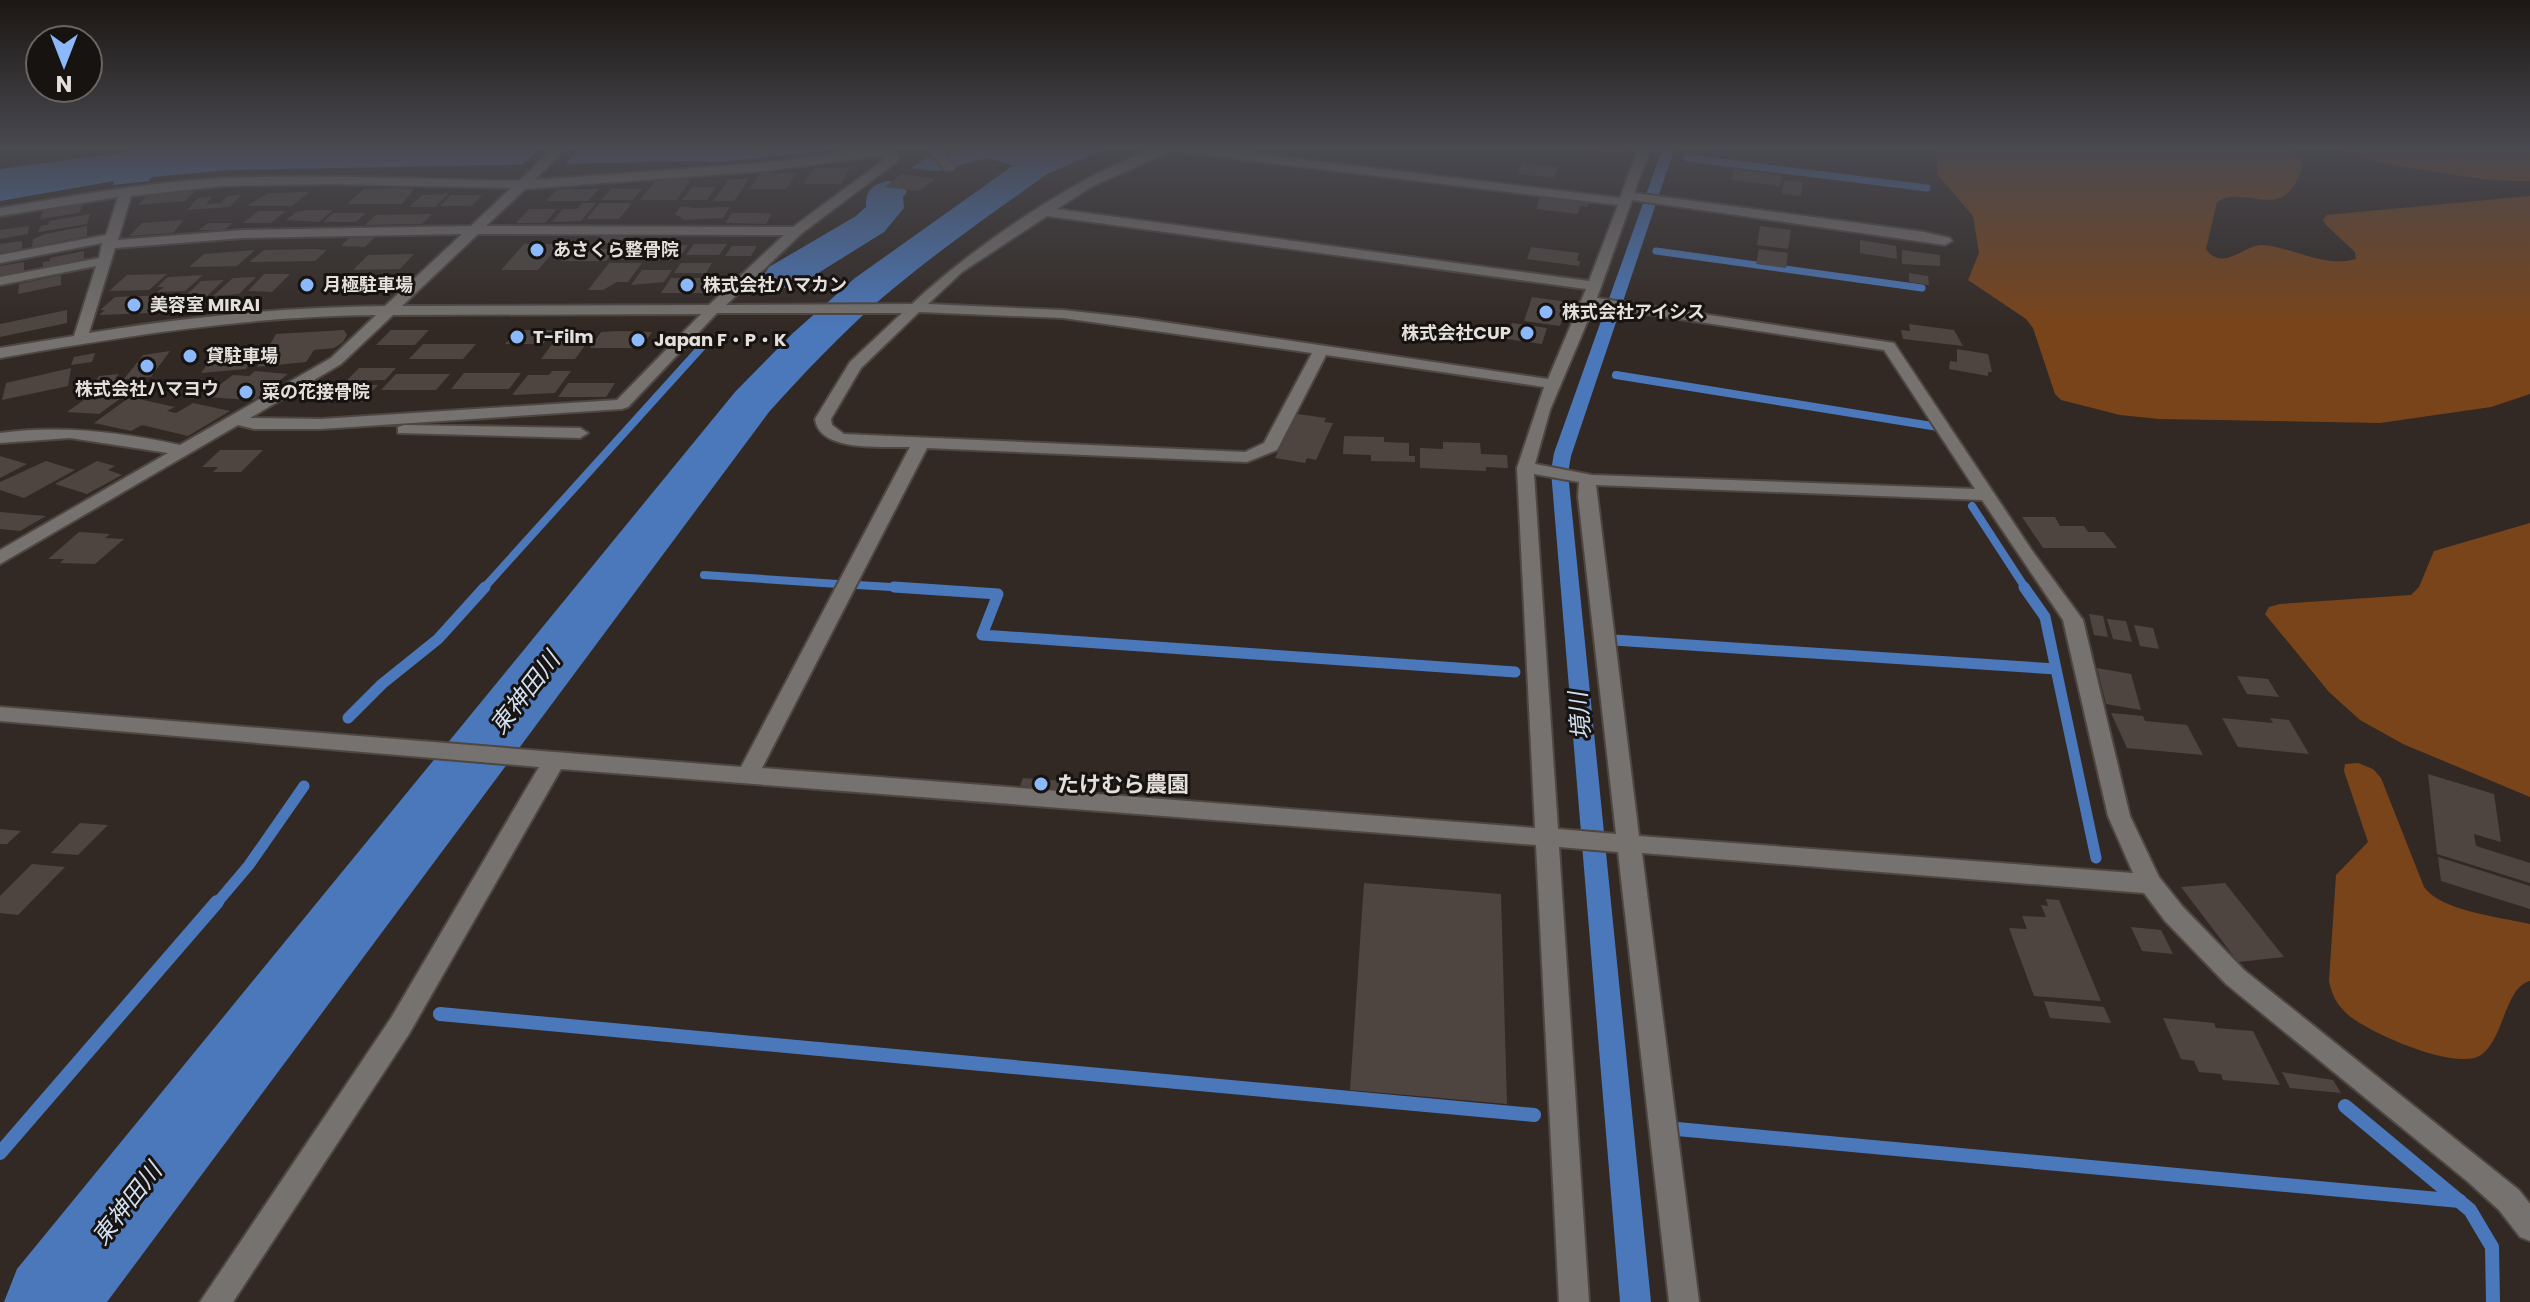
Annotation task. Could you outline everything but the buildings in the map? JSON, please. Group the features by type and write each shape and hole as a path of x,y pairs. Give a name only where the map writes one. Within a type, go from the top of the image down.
{"street":[{"path":"0,212 27,208"},
{"path":"80,339 121,208"},
{"path":"0,558 336,361 499,208"},
{"path":"238,420 254,424 321,424 622,404 713,309 796,231 827,208"},
{"path":"1054,208 969,260 855,365 823,419 824,427 839,438 1236,457 1257,455 1271,446 1321,349"},
{"path":"1574,1302 1557,838 1534,470 1553,384 1594,296 1627,208"},
{"path":"1714,208 1945,241"},
{"path":"1047,212 1594,296 1629,307 1889,346 2020,546 2066,606 2073,620 2119,816 2151,884 2174,914 2235,977 2477,1172 2509,1200 2530,1227"},
{"path":"0,259 109,242 205,235 475,230 796,231"},
{"path":"0,281 103,261"},
{"path":"0,353 80,339 274,315 392,309 915,308 1026,311 1100,318 1553,384"},
{"path":"402,418 395,430 580,433"},
{"path":"0,438 44,433 97,433 183,451"},
{"path":"747,776 921,443"},
{"path":"1534,470 1582,478 1989,495"},
{"path":"1582,478 1587,496 1622,843 1684,1302"},
{"path":"0,714 50,721 2151,884"},
{"path":"215,1302 400,1026 546,760"}],"shaded area":[{"path":"1966,208 2216,208 2206,249 2213,256 2226,258 2263,245 2321,259 2344,261 2356,259 2355,252 2326,225 2323,220 2327,215 2404,208 2530,208 2530,394 2491,407 2380,423 2159,419 2120,415 2061,400 2055,394 2033,328 2026,319 1968,280 1979,253 1973,216"},
{"path":"2530,523 2530,797 2403,744 2360,720 2329,692 2265,614 2269,607 2280,604 2411,595 2419,587 2434,551"},
{"path":"2358,763 2373,769 2381,778 2424,887 2432,895 2472,912 2530,924 2530,981 2515,993 2495,1038 2481,1055 2469,1059 2453,1058 2412,1048 2357,1021 2346,1013 2333,995 2329,981 2336,875 2368,842 2344,771 2345,764"}],"water":[{"name":"境川","path":"1641,208 1655,208 1571,456 1568,473 1651,1302 1620,1302 1551,471 1554,453"}],"waterway":[{"path":"784,276 839,245 870,224 885,208"},
{"name":"東神田川","path":"50,1302 752,402 809,343 870,287 976,208"},
{"path":"1656,251 1922,288"},
{"path":"483,589 708,340 706,342"},
{"path":"1616,375 1938,427"},
{"path":"1972,506 2026,589"},
{"path":"704,575 838,584"},
{"path":"857,585 915,588"},
{"path":"348,718 382,684 438,639 485,587"},
{"path":"894,587 915,588"},
{"path":"2024,587 2045,617 2096,858"},
{"path":"915,588 925,589"},
{"path":"915,588 998,594 982,635 1515,672"},
{"path":"1614,640 2056,669"},
{"path":"216,904 249,865 304,786"},
{"path":"0,1153 217,902"},
{"path":"440,1014 1534,1115"},
{"path":"2345,1106 2459,1201"},
{"path":"1677,1129 2459,1201"},
{"path":"2459,1201 2470,1210 2492,1247 2493,1302"}],"place":[{"name":"あさくら整骨院","path":"537,250"},
{"name":"月極駐車場","path":"307,285"},
{"name":"株式会社ハマカン","path":"687,285"},
{"name":"美容室 MIRAI","path":"134,305"},
{"name":"株式会社アイシス","path":"1546,312"},
{"name":"株式会社CUP","path":"1527,333"},
{"name":"T-Film","path":"517,337"},
{"name":"Japan F・P・K","path":"638,340"},
{"name":"貸駐車場","path":"190,356"},
{"name":"株式会社ハマヨウ","path":"147,366"},
{"name":"菜の花接骨院","path":"246,392"},
{"name":"たけむら農園","path":"1041,784"}]}
